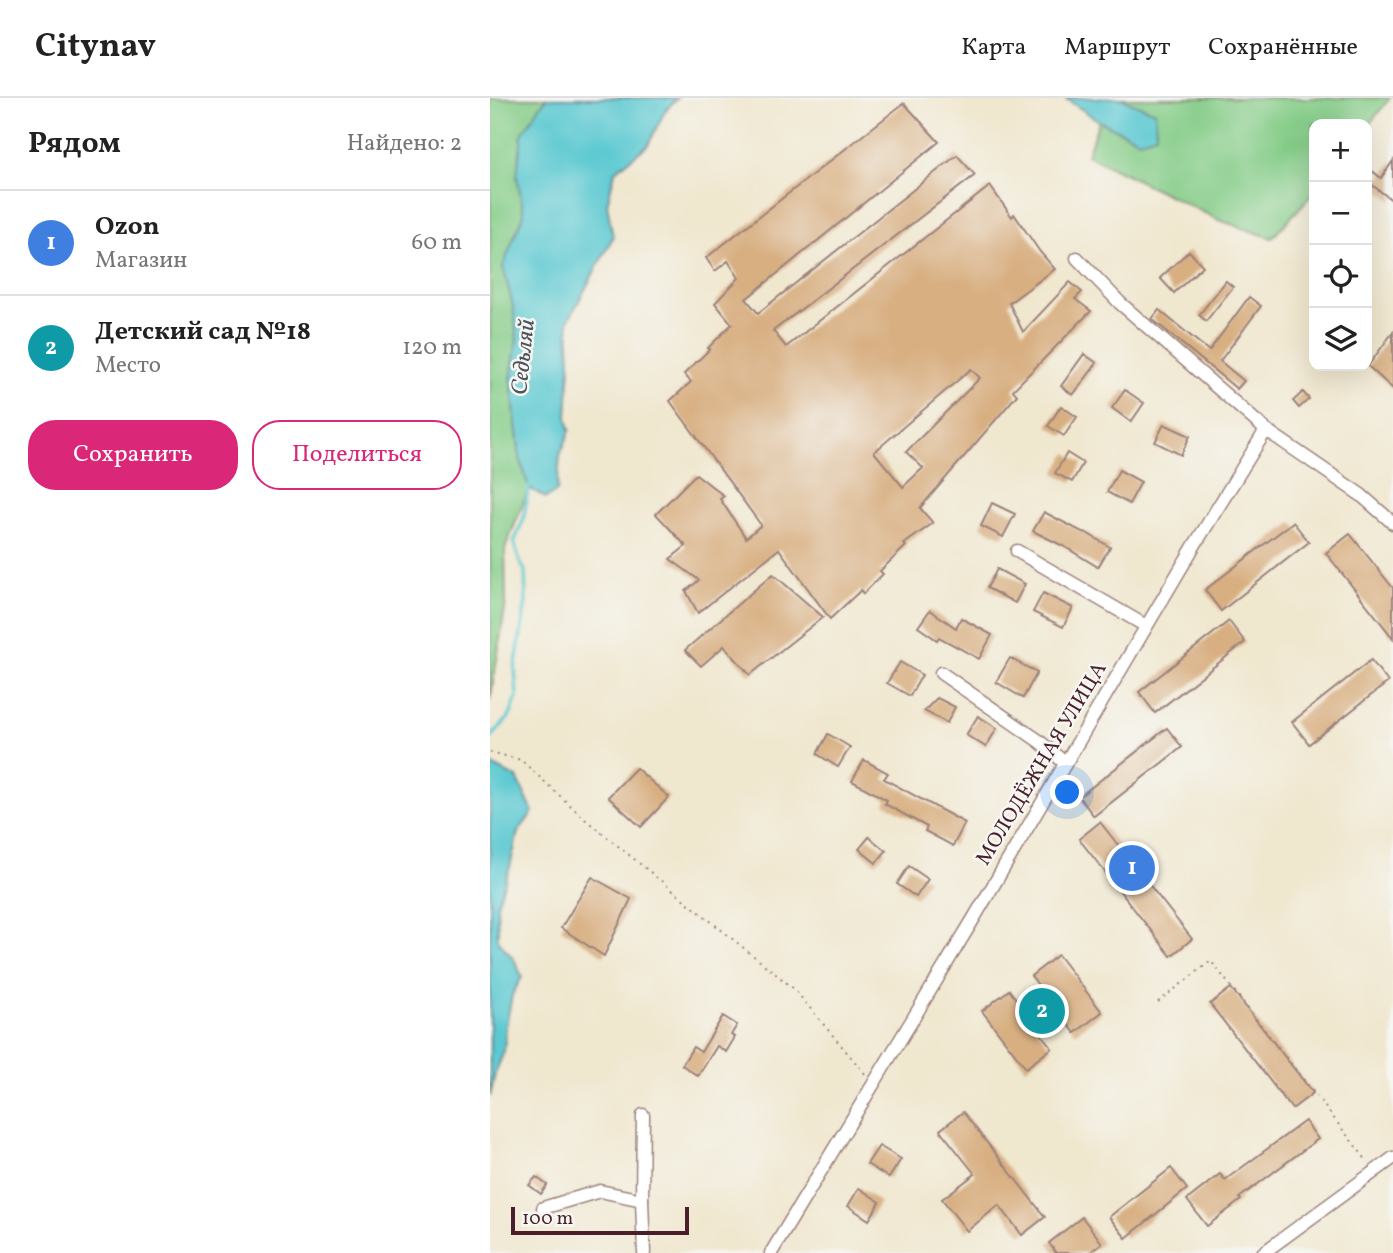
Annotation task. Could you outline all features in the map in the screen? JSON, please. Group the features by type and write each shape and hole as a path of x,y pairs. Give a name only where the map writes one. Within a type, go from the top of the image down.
{"street":[{"path":"1077,258 1120,303 1266,430 1361,495 1393,523"},
{"name":"МОЛОДЁЖНАЯ УЛИЦА","path":"771,1253 1266,430"},
{"path":"1017,551 1146,626"},
{"path":"941,674 1039,741 1065,763"},
{"path":"643,1115 644,1253"},
{"path":"1262,1253 1393,1158"},
{"path":"543,1208 600,1191 642,1199"}],"path":[{"path":"490,752 521,760 586,820 793,988 873,1084"},
{"path":"1158,1002 1211,961 1375,1171"}],"green space":[{"path":"490,98 548,98 541,105 517,176 524,215 513,240 513,306 517,339 511,380 520,458 529,488 505,549 506,602 490,702"},
{"path":"1120,98 1390,98 1372,121 1309,119 1309,197 1272,238 1219,220 1087,155 1099,121 1139,140 1155,112"}],"water":[{"path":"548,98 677,98 665,111 648,145 615,171 607,204 613,237 568,321 570,365 567,417 570,431 560,455 557,491 546,498 529,488 520,458 511,380 517,339 513,306 503,267 524,215 517,176 522,134"},
{"path":"1065,98 1120,98 1155,112 1156,135 1139,140 1099,121"},
{"path":"490,764 517,778 533,812 518,832 510,867 497,904 498,941 514,959 522,977 512,995 504,1051 490,1097"}],"building":[{"path":"904,103 939,142 746,299 758,313 957,155 975,175 773,331 786,347 990,186 1055,269 1009,303 1023,332 1070,282 1082,292 1075,299 1091,311 1013,390 1017,395 920,508 933,523 904,544 906,546 880,571 883,574 863,594 861,590 830,619 779,549 698,613 686,591 699,580 670,559 686,546 656,514 696,474 724,496 720,499 746,538 761,525 670,401 691,382 684,374 732,324 715,303 739,278 728,261 715,271 706,258","holes":["971,369 980,378 906,452 923,468 903,487 874,452"]},
{"path":"1393,161 1393,201 1372,185 1372,171 1381,178"},
{"path":"1189,251 1203,266 1174,293 1160,278"},
{"path":"1226,281 1233,287 1206,321 1199,315"},
{"path":"1249,297 1261,306 1220,361 1244,381 1237,389 1152,319 1159,310 1209,351"},
{"path":"1393,332 1393,389 1372,370 1372,361"},
{"path":"1084,354 1097,363 1073,395 1061,386"},
{"path":"1125,390 1144,403 1131,422 1112,408"},
{"path":"1303,392 1309,399 1299,408 1293,401"},
{"path":"1061,406 1077,417 1064,436 1048,426"},
{"path":"1164,424 1190,436 1181,455 1155,442"},
{"path":"1067,453 1083,463 1072,482 1055,473"},
{"path":"1119,470 1141,482 1129,504 1107,492"},
{"path":"992,503 1015,514 1003,537 981,526"},
{"path":"1044,512 1110,547 1098,567 1033,531"},
{"path":"1293,522 1309,542 1221,611 1205,590"},
{"path":"1350,534 1393,588 1393,638 1326,553"},
{"path":"997,569 1025,584 1015,603 987,588"},
{"path":"773,574 823,617 750,675 724,646 701,666 685,650"},
{"path":"1043,593 1073,608 1063,627 1033,612"},
{"path":"930,610 956,628 961,618 992,635 979,659 939,637 937,640 918,627"},
{"path":"1229,621 1245,642 1155,713 1139,692"},
{"path":"1010,658 1037,673 1023,698 996,682"},
{"path":"1371,660 1388,682 1309,744 1292,722"},
{"path":"900,662 922,675 910,696 887,683"},
{"path":"937,698 955,707 947,723 924,711"},
{"path":"978,716 997,728 986,747 966,735"},
{"path":"1167,728 1182,747 1094,816 1079,797"},
{"path":"828,734 850,747 838,767 817,754"},
{"path":"864,760 888,773 884,779 965,823 953,846 925,831 927,827 885,804 887,800 852,781"},
{"path":"636,768 669,797 641,827 608,797"},
{"path":"1100,822 1192,939 1171,956 1079,839"},
{"path":"869,837 886,851 876,863 859,849"},
{"path":"909,866 928,879 916,897 897,884"},
{"path":"592,877 631,899 604,956 561,928"},
{"path":"1058,955 1102,1012 1075,1033 1059,1012 1037,1029 1052,1048 1026,1068 982,1011 1009,990 1025,1010 1045,994 1031,976"},
{"path":"1231,988 1313,1093 1292,1109 1210,1004"},
{"path":"723,1016 737,1025 731,1035 735,1037 726,1052 717,1046 698,1076 682,1065 693,1047 701,1052"},
{"path":"963,1112 1045,1217 1022,1235 999,1205 967,1231 942,1199 975,1174 940,1130"},
{"path":"1305,1121 1318,1139 1239,1198 1241,1200 1207,1226 1187,1200 1220,1174 1225,1180"},
{"path":"879,1146 901,1159 889,1178 867,1164"},
{"path":"1171,1168 1187,1189 1126,1238 1109,1217"},
{"path":"536,1177 547,1185 541,1194 529,1185"},
{"path":"859,1188 880,1202 869,1220 848,1206"},
{"path":"1082,1217 1102,1243 1089,1253 1056,1253 1049,1243"}],"waterway":[{"name":"Седьляй","path":"490,739 510,716 517,697 515,669 526,602 525,571 514,542 523,521 529,486"}],"place":[{"name":"Ozon","path":"1132,868"},
{"name":"Детский сад №18","path":"1042,1011"}]}
